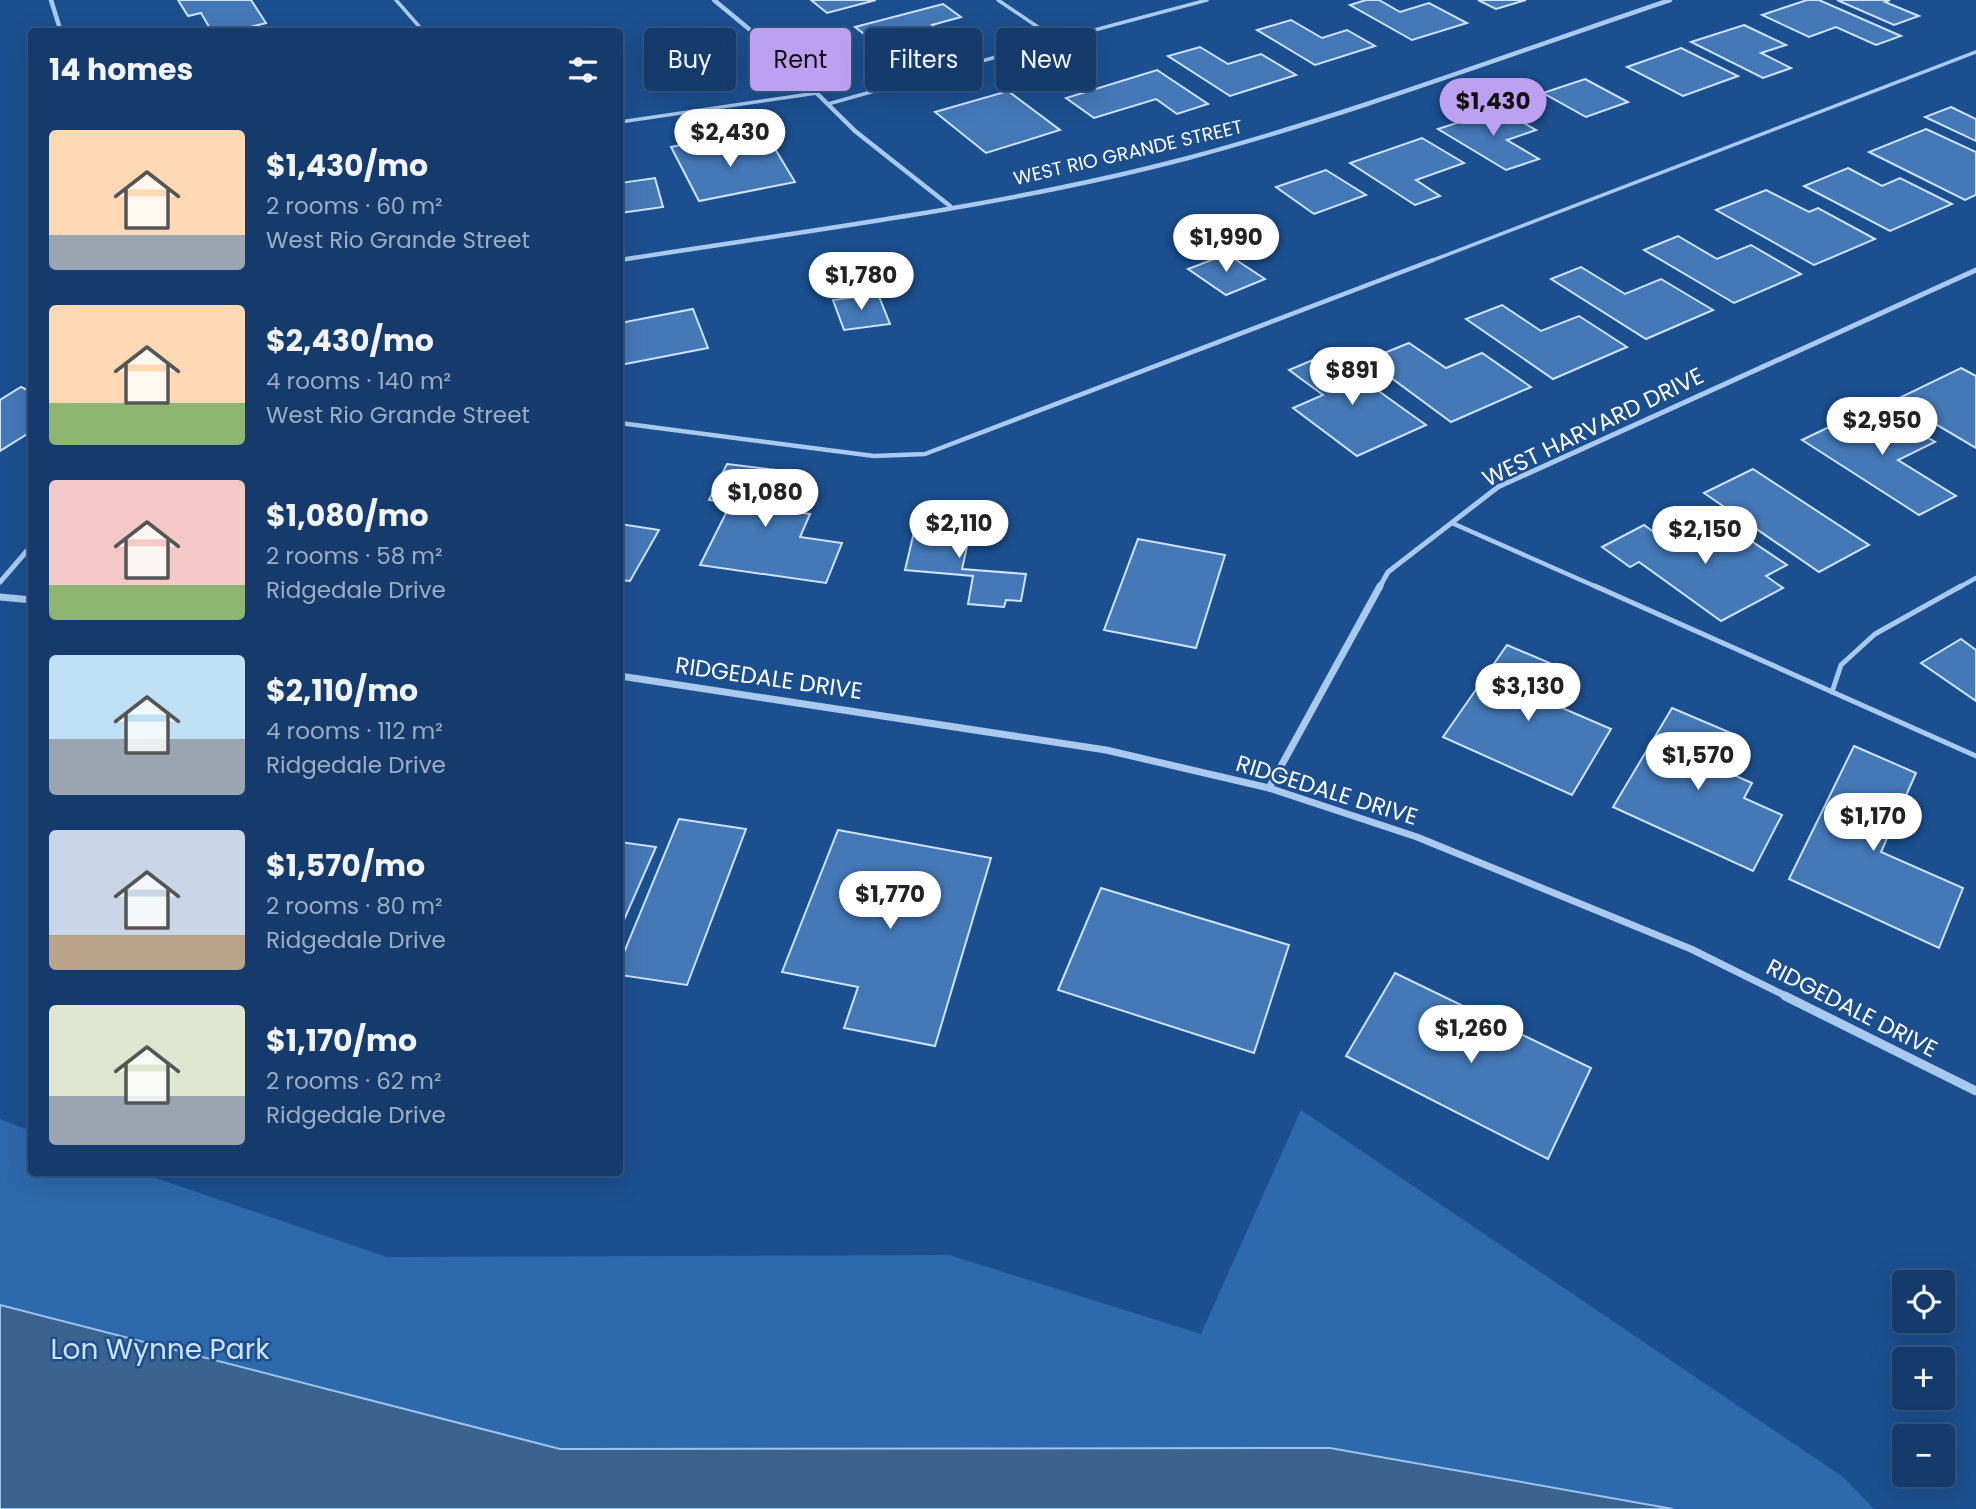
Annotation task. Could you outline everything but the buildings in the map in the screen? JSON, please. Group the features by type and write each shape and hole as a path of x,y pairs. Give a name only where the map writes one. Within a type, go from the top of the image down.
{"street":[{"path":"51,0 60,28"},
{"path":"713,0 766,43 855,131 950,206"},
{"name":"WEST RIO GRANDE STREET","path":"623,260 1055,188 1187,158 1321,118 1670,0"},
{"name":"WEST HARVARD DRIVE","path":"1269,788 1388,572 1498,488 1976,270"},
{"path":"0,582 28,550"},
{"path":"0,597 28,600"},
{"name":"RIDGEDALE DRIVE","path":"623,676 1106,750 1269,788 1417,837 1691,949 1976,1091"}],"lane":[{"path":"396,0 420,28"},
{"path":"998,0 1039,28"},
{"path":"1096,30 1207,0"},
{"path":"623,423 874,456 925,454 1976,52"},
{"path":"828,104 996,57"},
{"path":"623,122 817,93"},
{"path":"1452,523 1976,756"},
{"path":"1832,692 1841,665 1875,634 1976,578"}],"green space":[{"name":"Lon Wynne Park","path":"1301,1110 1843,1477 1874,1509 0,1509 0,1119 28,1130 28,1176 150,1176 387,1257 949,1255 1201,1334"}],"shaded area":[{"path":"0,1305 560,1449 1330,1448 1673,1509 0,1509"}]}
